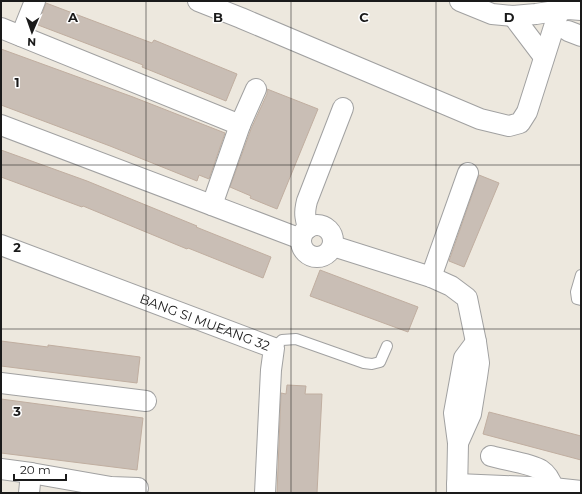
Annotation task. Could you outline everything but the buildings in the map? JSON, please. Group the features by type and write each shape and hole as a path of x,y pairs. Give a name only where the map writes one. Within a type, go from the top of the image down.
{"street":[{"path":"21,36 35,1"},
{"path":"460,1 492,14 513,16 568,9 581,10"},
{"path":"209,3 480,119 509,126 520,123 527,112 559,10"},
{"path":"513,16 544,57"},
{"path":"1,28 240,125"},
{"path":"212,205 240,125 256,89"},
{"path":"305,234 304,211 342,108"},
{"path":"1,126 212,205 305,234"},
{"path":"431,277 468,173"},
{"path":"305,234 315,225 327,228 334,238 333,246 431,277 451,286 467,298 476,342 478,377 471,414 458,443 457,489 553,488 581,490"},
{"name":"BANG SI MUEANG 32","path":"1,245 274,348 271,370 265,493"},
{"path":"1,384 146,401"},
{"path":"491,456 532,466 541,470 551,482 553,488"},
{"path":"1,469 30,473 111,490 138,488"},
{"path":"29,493 30,473"}],"lane":[{"path":"581,275 576,292 577,299 581,300"},
{"path":"274,348 282,340 296,339 364,363 372,364 380,362 387,346"}]}
